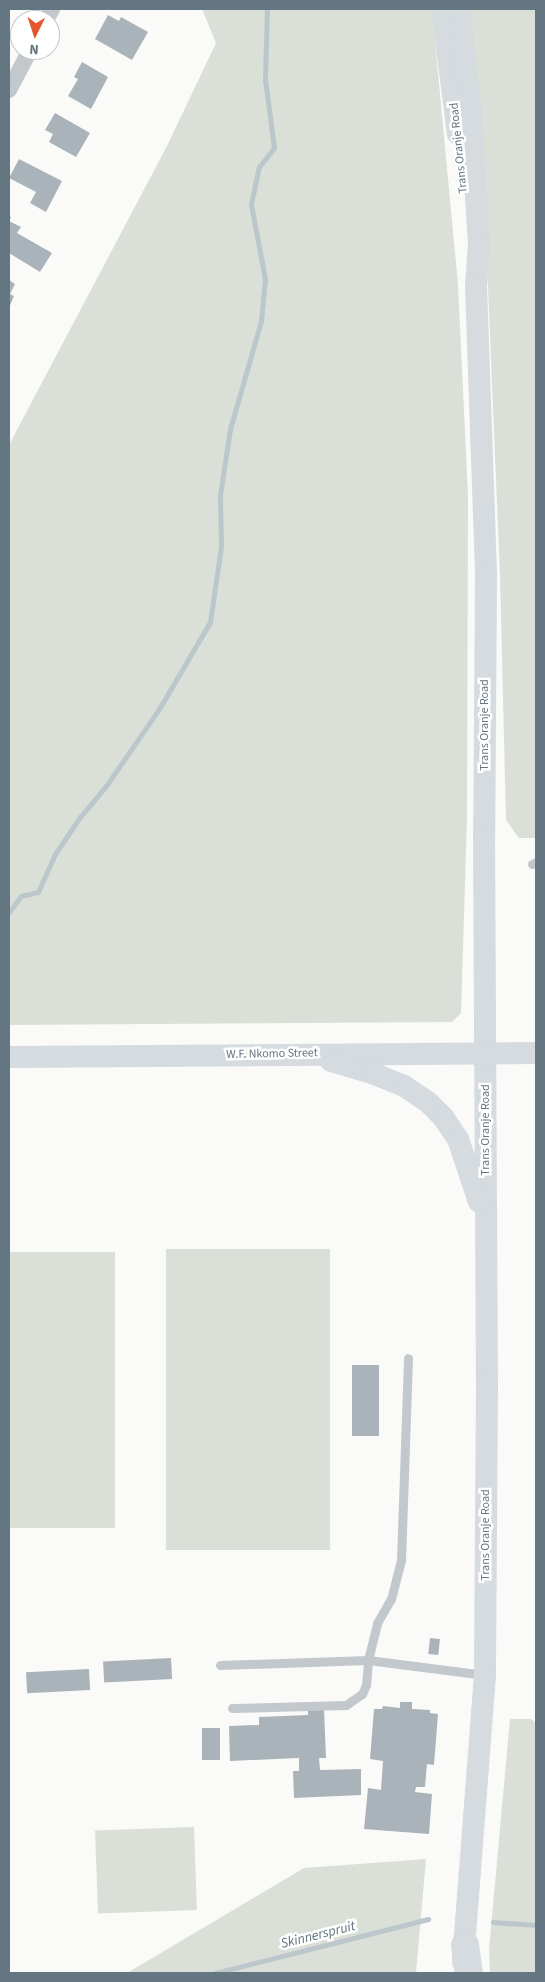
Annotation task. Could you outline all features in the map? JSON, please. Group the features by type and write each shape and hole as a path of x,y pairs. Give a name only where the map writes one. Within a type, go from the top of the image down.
{"highway":[{"path":"465,1945 469,1973"}],"main road":[{"name":"Trans Oranje Road","path":"442,9 462,167 468,255 476,286"},
{"name":"Trans Oranje Road","path":"459,9 470,104 479,244 476,286 486,575 484,835 486,1053 485,1675 462,1973"},
{"name":"W.F. Nkomo Street","path":"9,1057 536,1053"},
{"path":"307,1054 372,1073 404,1086 428,1102 443,1117 458,1139 486,1227"}],"street":[{"path":"9,90 25,60"}],"lane":[{"path":"232,1708 346,1704 362,1694 366,1685 368,1660 377,1623 391,1599 401,1560 408,1358"},
{"path":"220,1665 368,1660 485,1675"}],"shaded area":[{"path":"202,9 432,9 458,285 468,496 467,817 461,1013 452,1022 9,1025 9,445 167,146 216,43"},
{"path":"468,9 536,9 536,838 519,838 506,820 500,575 484,191"},
{"path":"166,1249 330,1249 330,1550 166,1550"},
{"path":"9,1252 115,1252 115,1528 9,1528"},
{"path":"510,1719 531,1719 536,1723 536,1973 490,1973 489,1949"},
{"path":"194,1827 197,1910 98,1913 95,1830"},
{"path":"426,1859 416,1973 127,1973 304,1868"}],"building":[{"path":"108,15 119,21 121,17 148,32 132,60 95,39"},
{"path":"82,62 108,77 91,109 68,96 78,79 74,77"},
{"path":"55,113 90,133 76,157 49,142 53,134 45,130"},
{"path":"19,159 62,181 46,212 30,203 36,192 9,178"},
{"path":"9,221 21,227 17,233 52,253 40,272 9,253"},
{"path":"9,280 15,284 10,294 14,296 9,308"},
{"path":"352,1365 379,1365 379,1436 352,1436"},
{"path":"430,1638 440,1639 438,1655 428,1654"},
{"path":"171,1658 172,1679 104,1683 103,1662"},
{"path":"89,1669 90,1690 27,1693 26,1672"},
{"path":"400,1702 412,1702 412,1709 430,1710 430,1713 438,1714 434,1765 427,1764 425,1787 416,1787 415,1792 432,1794 429,1834 364,1829 368,1788 381,1790 383,1761 370,1759 374,1709 382,1709 383,1706 400,1708"},
{"path":"308,1709 324,1709 326,1758 319,1758 320,1770 361,1769 361,1795 294,1798 293,1771 299,1771 299,1758 230,1761 229,1726 259,1725 259,1717 308,1715"},
{"path":"202,1728 220,1728 220,1760 202,1760"}],"waterway":[{"path":"9,912 21,896 38,892 55,854 80,817 106,786 159,709 210,622 221,547 220,495 230,429 261,321 265,279 251,204 259,167 274,148 265,79 267,9"},
{"name":"Skinnerspruit","path":"215,1973 428,1919"},
{"name":"Skinnerspruit","path":"493,1922 536,1925"}]}
